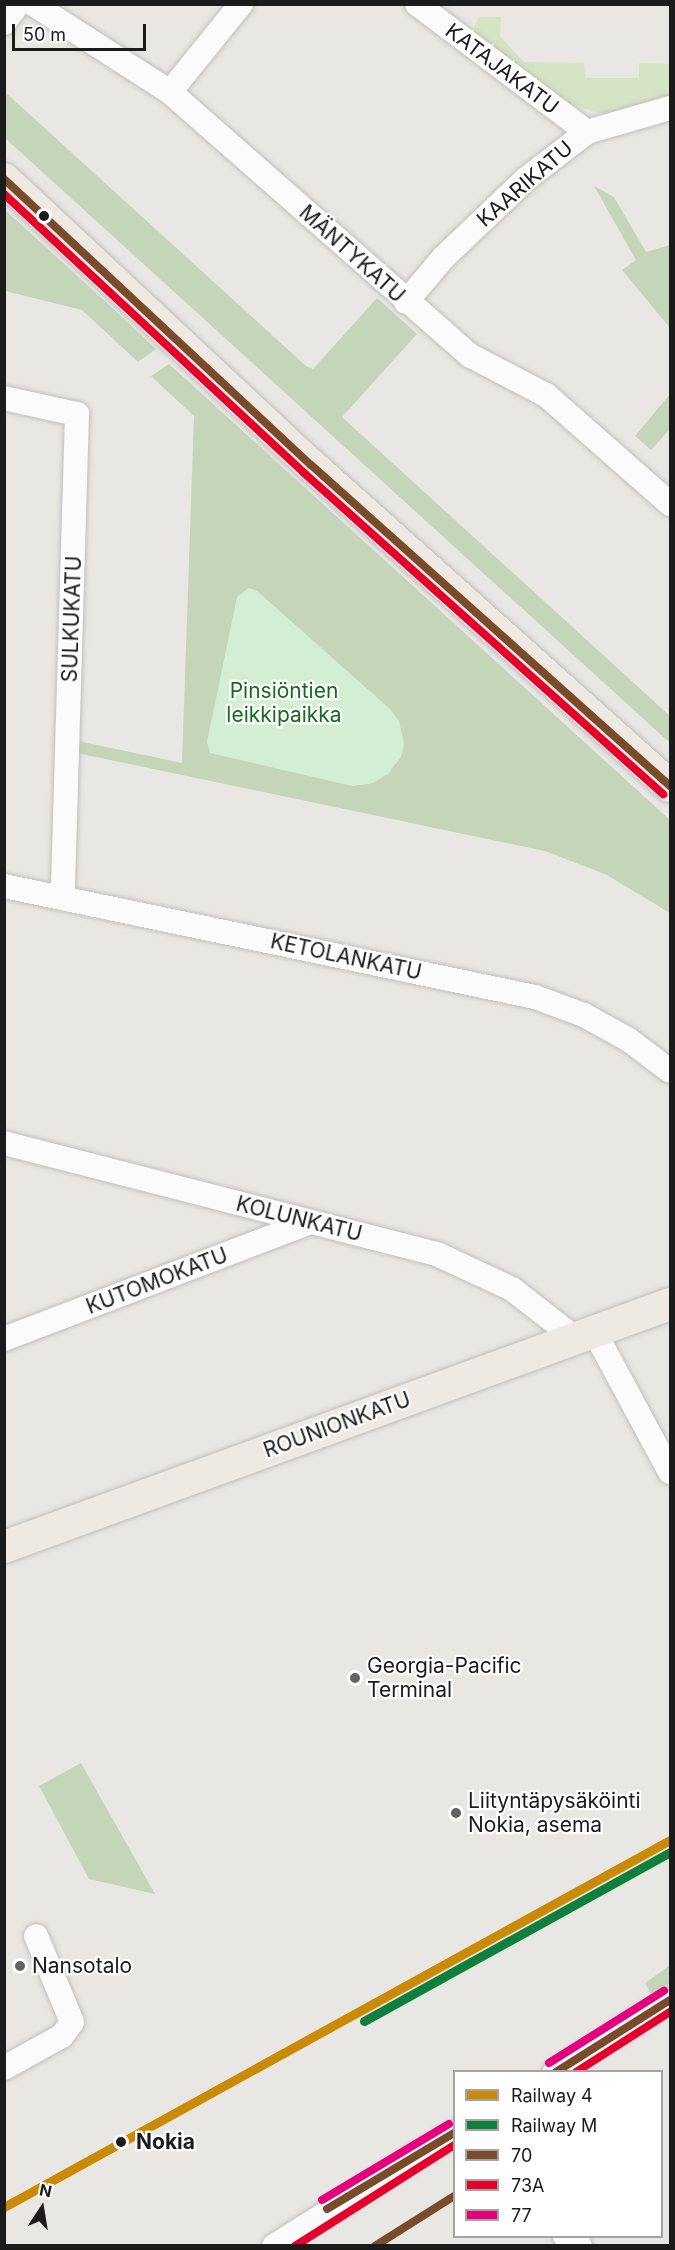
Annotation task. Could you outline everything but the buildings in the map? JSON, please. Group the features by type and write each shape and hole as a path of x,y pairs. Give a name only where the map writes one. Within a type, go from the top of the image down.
{"main road":[{"path":"4,179 311,465 670,786"},
{"name":"ROUNIONKATU","path":"4,1547 670,1304"}],"street":[{"path":"4,23 18,4"},
{"name":"MÄNTYKATU","path":"33,4 170,92 406,302 471,356 546,395 670,504"},
{"path":"170,92 241,4"},
{"name":"KATAJAKATU","path":"417,4 586,132"},
{"name":"KAARIKATU","path":"406,302 443,258 518,186 586,132 670,108"},
{"name":"SULKUKATU","path":"4,398 77,414 63,898"},
{"name":"KETOLANKATU","path":"4,886 535,997 584,1015 629,1040 670,1071"},
{"name":"KOLUNKATU","path":"4,1143 439,1255 476,1269 584,1334"},
{"name":"KUTOMOKATU","path":"4,1339 310,1222"},
{"path":"584,1334 670,1472"},
{"path":"4,2068 63,2036 72,2022 36,1936"},
{"path":"558,2070 670,2000"},
{"path":"274,2246 453,2134"}],"green space":[{"path":"479,17 501,17 500,36 524,62 584,63 585,78 639,78 639,63 670,64 670,101 619,114 603,114 568,104 472,31"},
{"path":"5,92 306,366 313,369 377,298 417,334 342,417 670,716 670,743 5,138"},
{"path":"594,186 614,197 646,252 670,245 670,328 622,270 636,260"},
{"path":"5,210 156,349 138,362 82,310 5,291"},
{"path":"169,364 670,820 670,913 607,875 545,851 77,753 78,741 182,763 194,416 151,376","holes":["257,591 399,721 373,783 352,786"]},
{"path":"670,394 670,429 651,450 635,436"},
{"name":"Pinsiöntien leikkipaikka","path":"249,588 257,591 391,710 399,721 404,744 401,757 388,774 373,783 352,786 210,753 207,742 237,597"},
{"path":"81,1763 155,1894 89,1879 39,1786"},
{"path":"670,1965 670,1983 651,1994 645,1983"}],"rail line":[{"name":"4","path":"4,2207 670,1840"},
{"name":"M","path":"364,2021 670,1852"}],"transit line":[{"name":"70","path":"4,179 311,465 670,786"},
{"name":"73A","path":"4,194 304,473 663,794"},
{"name":"77","path":"549,2063 664,1991"},
{"name":"70","path":"559,2070 670,2000"},
{"name":"73A","path":"579,2070 670,2012"},
{"name":"77","path":"322,2200 449,2124"},
{"name":"70","path":"327,2209 453,2134"},
{"name":"73A","path":"295,2246 453,2146"},
{"name":"70","path":"375,2246 453,2197"}],"place":[{"name":"Georgia-Pacific Terminal","path":"355,1678"},
{"name":"Liityntäpysäköinti Nokia, asema","path":"456,1813"},
{"name":"Nansotalo","path":"20,1966"},
{"name":"Nokia","path":"121,2142"}]}
